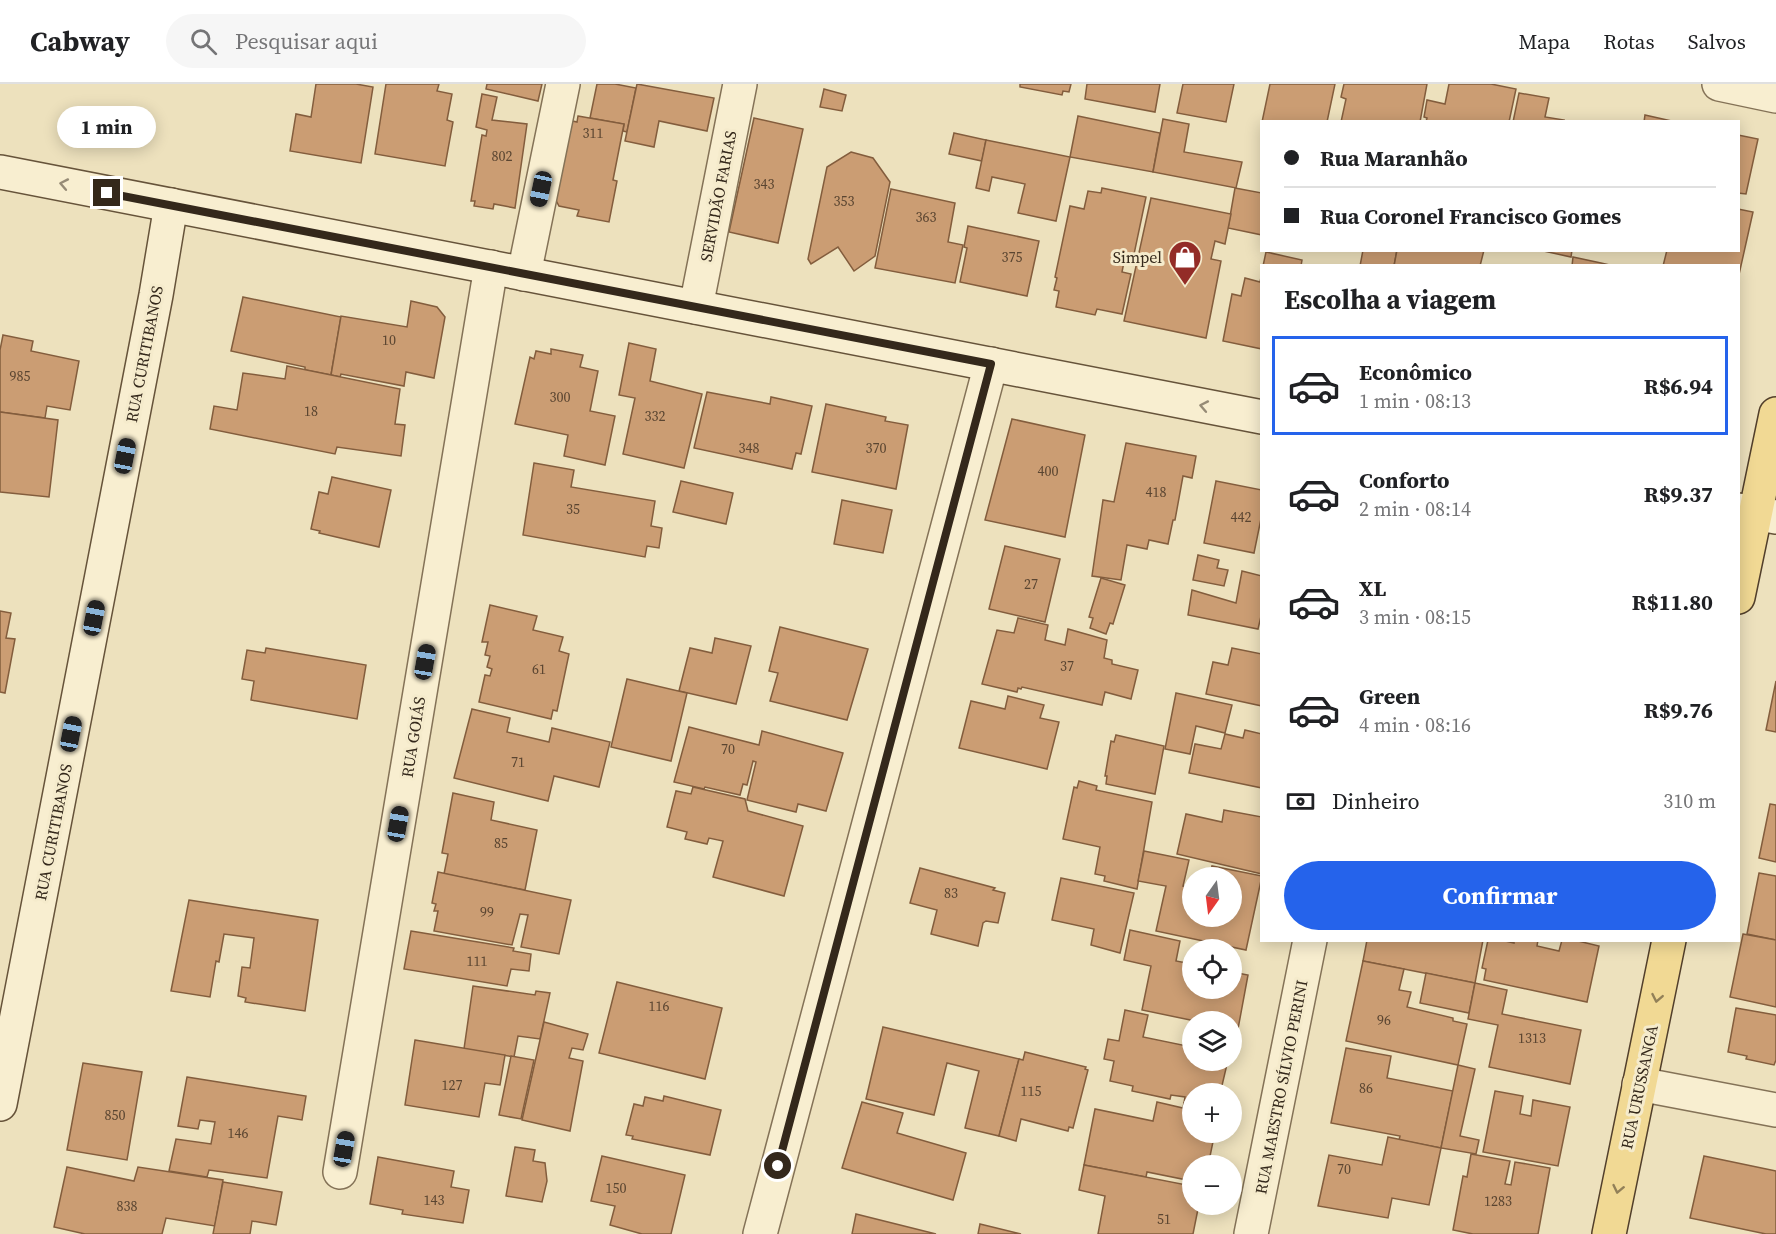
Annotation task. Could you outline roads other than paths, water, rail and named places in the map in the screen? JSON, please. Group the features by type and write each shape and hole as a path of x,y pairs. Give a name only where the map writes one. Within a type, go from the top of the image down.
{"main road":[{"path":"1740,588 1776,414"},
{"name":"RUA URUSSANGA","path":"1609,1234 1669,942"}],"street":[{"path":"524,274 563,84"},
{"name":"SERVIDÃO FARIAS","path":"696,307 740,84"},
{"path":"1719,84 1776,96"},
{"path":"0,172 1260,417"},
{"name":"RUA CURITIBANOS","path":"0,1104 156,295 171,205"},
{"name":"RUA GOIÁS","path":"340,1172 491,267"},
{"path":"760,1234 991,364"},
{"name":"RUA MAESTRO SÍLVIO PERINI","path":"1251,1234 1310,942"},
{"path":"1640,1084 1776,1110"}],"place":[{"name":"Simpel","path":"1185,286"}]}
